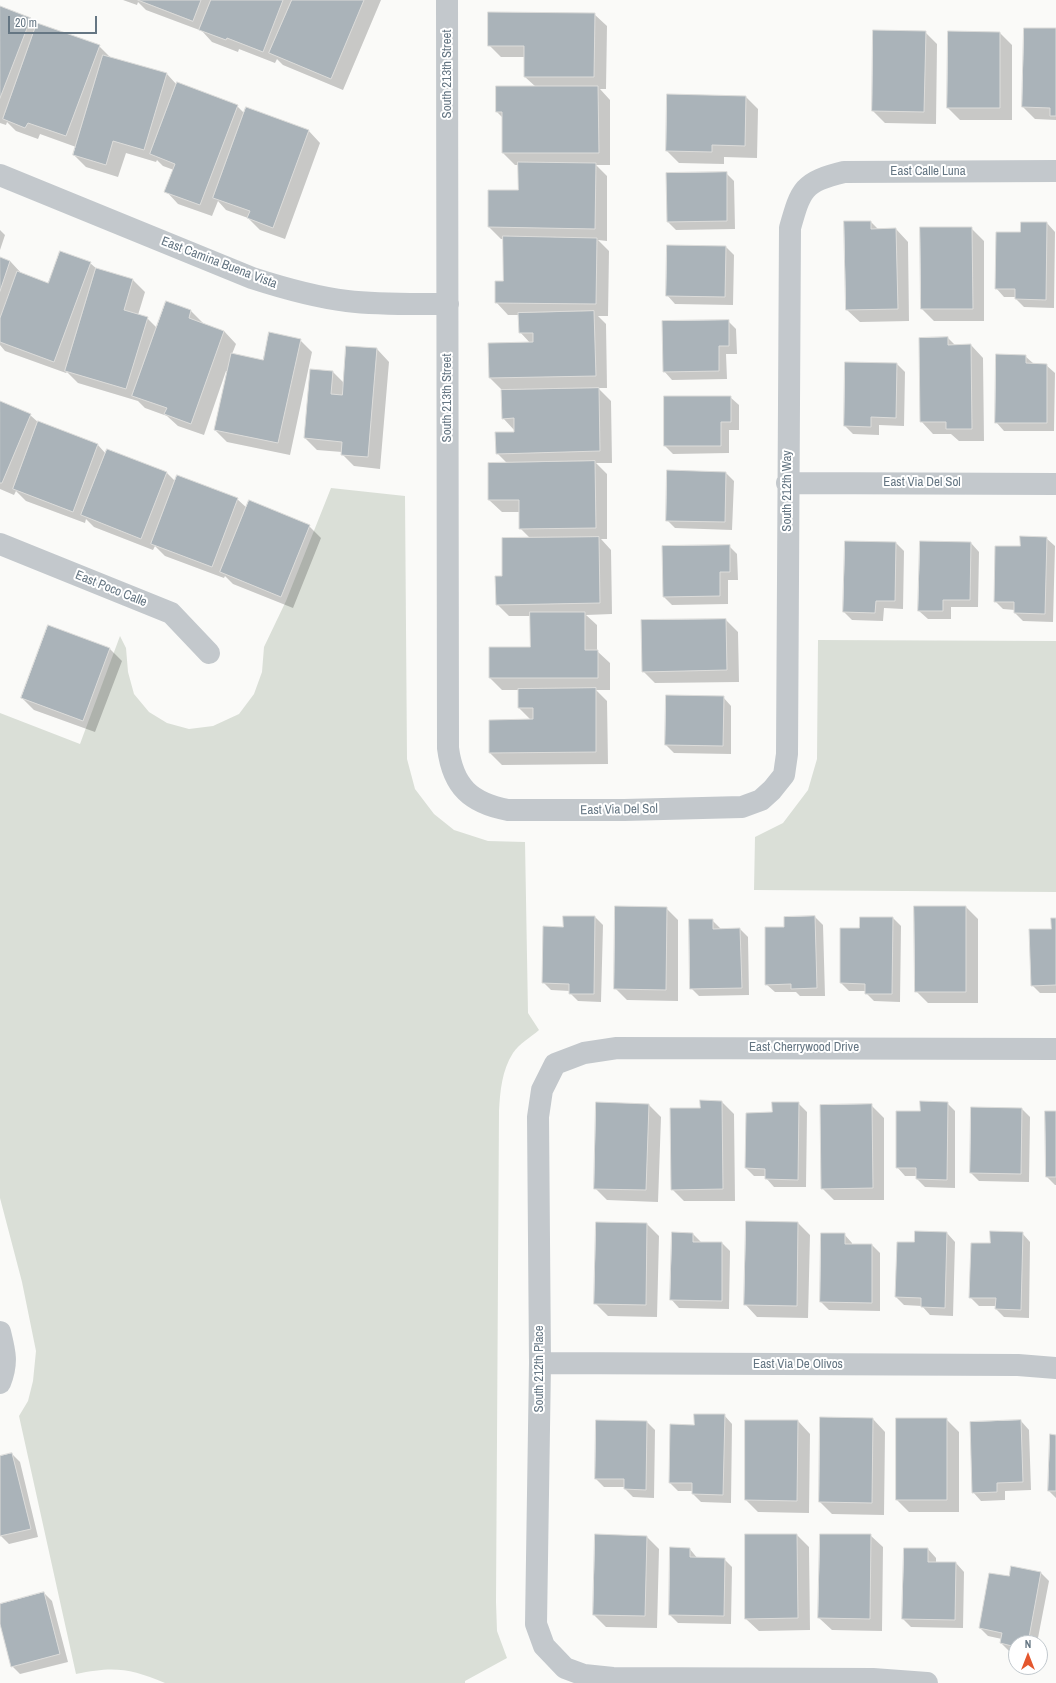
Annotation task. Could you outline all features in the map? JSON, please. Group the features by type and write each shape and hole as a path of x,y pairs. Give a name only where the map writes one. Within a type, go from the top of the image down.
{"street":[{"name":"South 213th Street","path":"447,0 448,748 450,765 456,778 466,792"},
{"name":"East Calle Luna","path":"804,190 822,177 844,172 1056,172"},
{"name":"East Camina Buena Vista","path":"0,175 252,278 286,289 348,301 386,304 448,304"},
{"name":"South 212th Way","path":"772,790 784,775 787,754 790,228 798,202 804,190"},
{"name":"East Via Del Sol","path":"788,483 1056,484"},
{"name":"East Poco Calle","path":"0,544 171,614 209,653"},
{"name":"East Via Del Sol","path":"466,792 479,802 491,807 508,810 624,810 742,807 761,800 772,790"},
{"name":"East Cherrywood Drive","path":"555,1064 584,1053 617,1048 1056,1049"},
{"name":"South 212th Place","path":"555,1064 542,1090 538,1117 540,1363 536,1624 544,1646 565,1668 584,1675 613,1678 873,1678 927,1683"},
{"path":"0,1332 6,1355 0,1384"},
{"name":"East Via De Olivos","path":"540,1363 1010,1365 1056,1368"}],"shaded area":[{"path":"331,488 405,496 407,759 415,789 434,814 454,830 488,841 525,842 528,1013 539,1030 518,1047 506,1066 502,1081 499,1111 496,1602 497,1631 507,1658 465,1681 465,1683 165,1683 131,1671 111,1669 76,1674 19,1416 28,1401 33,1381 36,1351 22,1282 0,1198 0,713 80,744 120,636 126,648 128,672 134,694 149,712 167,723 189,729 213,726 239,714 254,694 262,672 264,647 286,601"},
{"path":"818,640 1056,641 1056,892 754,890 755,837 783,823 808,790 817,759"}],"building":[{"path":"138,0 201,0 193,21"},
{"path":"211,0 283,0 263,52 227,38 226,40 199,30"},
{"path":"292,0 364,0 331,79 269,53"},
{"path":"0,6 31,18 0,98"},
{"path":"488,12 595,13 594,77 524,77 524,46 488,46"},
{"path":"37,23 100,45 66,136 28,123 25,128 3,119"},
{"path":"1024,28 1056,28 1056,116 1050,116 1050,108 1022,107"},
{"path":"873,30 926,31 924,112 872,111"},
{"path":"948,31 1000,32 1000,108 947,108"},
{"path":"103,55 167,73 144,150 113,141 106,165 73,155"},
{"path":"177,82 238,105 200,205 164,192 175,164 150,154"},
{"path":"496,86 598,86 599,153 502,153 502,112 496,112"},
{"path":"667,94 746,96 745,146 712,145 712,152 666,151"},
{"path":"246,107 309,130 273,228 247,218 250,211 213,198"},
{"path":"518,162 596,163 595,229 488,227 488,190 518,190"},
{"path":"727,172 727,221 667,222 666,173"},
{"path":"844,221 871,221 871,229 896,228 898,309 846,310"},
{"path":"1021,222 1047,222 1046,300 1015,299 1015,289 995,289 996,232 1020,232"},
{"path":"920,227 972,227 973,309 921,309"},
{"path":"503,236 597,238 596,304 495,303 495,281 503,281"},
{"path":"667,245 726,246 725,297 666,296"},
{"path":"60,251 91,262 54,362 0,342 0,318 17,271 48,283"},
{"path":"0,257 10,261 0,291"},
{"path":"96,268 133,279 124,310 148,317 126,389 65,371"},
{"path":"166,301 191,310 189,318 224,331 191,424 164,414 167,408 132,396"},
{"path":"594,311 596,376 489,378 488,343 533,342 533,333 519,333 518,313"},
{"path":"729,320 729,346 719,346 719,371 663,372 662,321"},
{"path":"269,332 301,339 278,443 214,430 231,353 263,360"},
{"path":"948,337 948,345 971,344 972,429 946,429 946,422 920,422 919,338"},
{"path":"346,346 377,348 368,457 341,455 342,442 304,438 310,369 333,371 331,394 342,395"},
{"path":"996,354 1026,355 1026,363 1047,364 1047,423 995,423"},
{"path":"845,362 897,363 896,418 871,417 871,427 844,426"},
{"path":"599,388 600,451 496,454 495,432 514,432 514,418 502,419 501,390"},
{"path":"664,396 731,396 731,422 721,422 721,446 664,446"},
{"path":"0,401 31,414 2,483 0,483"},
{"path":"38,421 98,444 73,512 13,489"},
{"path":"107,449 167,472 141,539 81,515"},
{"path":"595,461 596,528 519,529 519,500 488,500 488,463"},
{"path":"667,470 726,472 725,522 666,521"},
{"path":"177,475 238,498 212,567 151,544"},
{"path":"249,500 310,525 281,597 220,572"},
{"path":"1020,536 1047,537 1045,614 1014,613 1014,602 994,602 995,546 1020,546"},
{"path":"599,537 600,603 496,605 495,576 502,576 502,538"},
{"path":"845,541 896,542 895,601 876,601 875,613 843,612"},
{"path":"920,541 971,542 970,600 943,600 943,611 918,611"},
{"path":"730,545 730,572 720,572 720,596 663,597 662,546"},
{"path":"530,612 585,612 585,650 598,650 598,678 489,678 489,647 530,647"},
{"path":"726,619 727,670 642,672 641,620"},
{"path":"48,625 110,648 83,721 21,698"},
{"path":"596,688 596,752 489,753 489,720 533,719 533,708 518,708 518,689"},
{"path":"666,695 724,696 723,746 665,745"},
{"path":"615,906 667,907 666,990 614,989"},
{"path":"914,906 966,906 966,992 915,992"},
{"path":"563,916 595,916 594,994 569,994 569,984 542,983 543,926 563,927"},
{"path":"815,916 817,988 791,989 791,984 765,985 765,927 784,927 784,917"},
{"path":"860,917 893,917 892,994 865,994 865,984 840,983 840,928 859,928"},
{"path":"1051,918 1056,918 1056,985 1031,986 1029,929 1051,929"},
{"path":"689,919 713,919 713,929 740,928 742,988 690,989"},
{"path":"700,1100 722,1101 723,1189 671,1190 670,1108 700,1108"},
{"path":"920,1101 948,1102 947,1180 916,1179 916,1168 896,1168 896,1111 920,1111"},
{"path":"596,1102 649,1104 646,1190 594,1189"},
{"path":"772,1102 799,1102 798,1180 765,1179 765,1169 745,1168 746,1113 772,1112"},
{"path":"872,1104 873,1188 821,1189 820,1105"},
{"path":"971,1107 1022,1108 1021,1174 970,1173"},
{"path":"1045,1111 1056,1111 1056,1177 1046,1177"},
{"path":"746,1221 798,1222 797,1306 744,1305"},
{"path":"596,1222 647,1223 646,1305 594,1304"},
{"path":"915,1231 947,1232 945,1308 921,1307 921,1298 895,1297 897,1242 914,1242"},
{"path":"990,1231 1023,1232 1021,1310 995,1309 996,1298 969,1298 971,1243 990,1243"},
{"path":"672,1232 693,1233 693,1242 722,1242 722,1301 670,1300"},
{"path":"821,1233 845,1233 845,1244 872,1244 872,1303 820,1302"},
{"path":"694,1414 725,1414 723,1495 692,1494 692,1483 669,1483 670,1424 694,1425"},
{"path":"820,1417 873,1418 872,1503 819,1502"},
{"path":"896,1418 947,1418 947,1500 896,1500"},
{"path":"596,1420 647,1421 646,1490 624,1489 624,1479 595,1479"},
{"path":"745,1420 798,1420 797,1501 745,1500"},
{"path":"1021,1420 1023,1482 997,1483 997,1492 972,1493 970,1422"},
{"path":"1050,1434 1056,1435 1056,1491 1048,1491"},
{"path":"12,1453 31,1529 0,1536 0,1456"},
{"path":"595,1534 647,1536 645,1616 593,1615"},
{"path":"745,1534 797,1534 798,1618 745,1619"},
{"path":"820,1534 871,1534 870,1619 818,1618"},
{"path":"670,1547 690,1548 690,1557 725,1558 724,1616 669,1615"},
{"path":"904,1548 928,1548 928,1562 956,1562 955,1620 902,1619"},
{"path":"1011,1566 1041,1572 1029,1635 1008,1635 1008,1645 1000,1643 1002,1633 979,1628 989,1573 1009,1576"},
{"path":"44,1592 60,1654 11,1667 0,1624 0,1604"}]}
